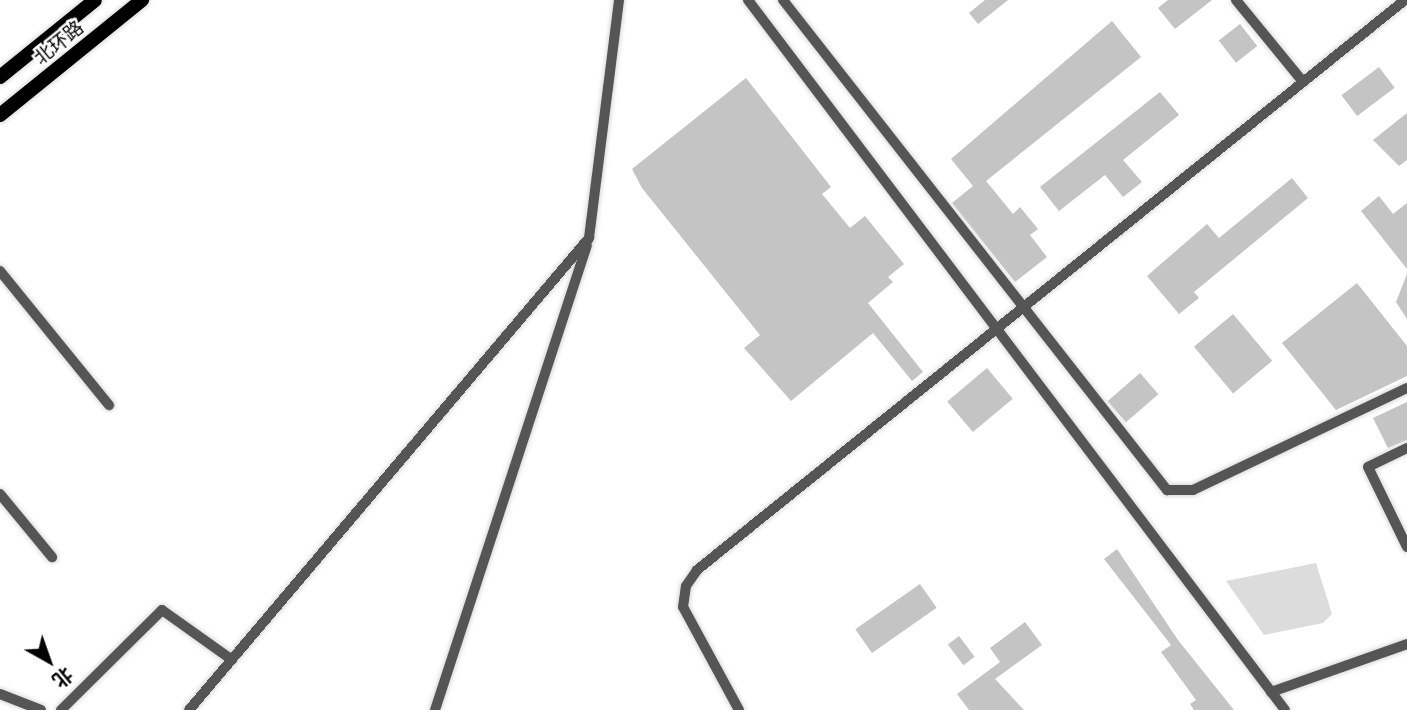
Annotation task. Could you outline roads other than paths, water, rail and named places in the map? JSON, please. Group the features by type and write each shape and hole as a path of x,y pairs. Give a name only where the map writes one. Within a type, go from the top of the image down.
{"main road":[{"name":"北环路","path":"0,77 95,0"},
{"name":"北环路","path":"0,115 142,0"}],"street":[{"path":"435,710 589,239 619,0"},
{"path":"748,0 1285,710"},
{"path":"783,0 1171,493 1194,490 1407,388"},
{"path":"1236,0 1303,82"},
{"path":"739,710 683,607 686,586 697,570 995,327 1405,0"},
{"path":"189,710 589,239"},
{"path":"0,271 108,405"},
{"path":"1407,448 1368,467 1407,547"},
{"path":"0,494 52,557"},
{"path":"61,710 162,610 232,660"},
{"path":"1272,692 1407,644"},
{"path":"0,694 41,710"}]}
